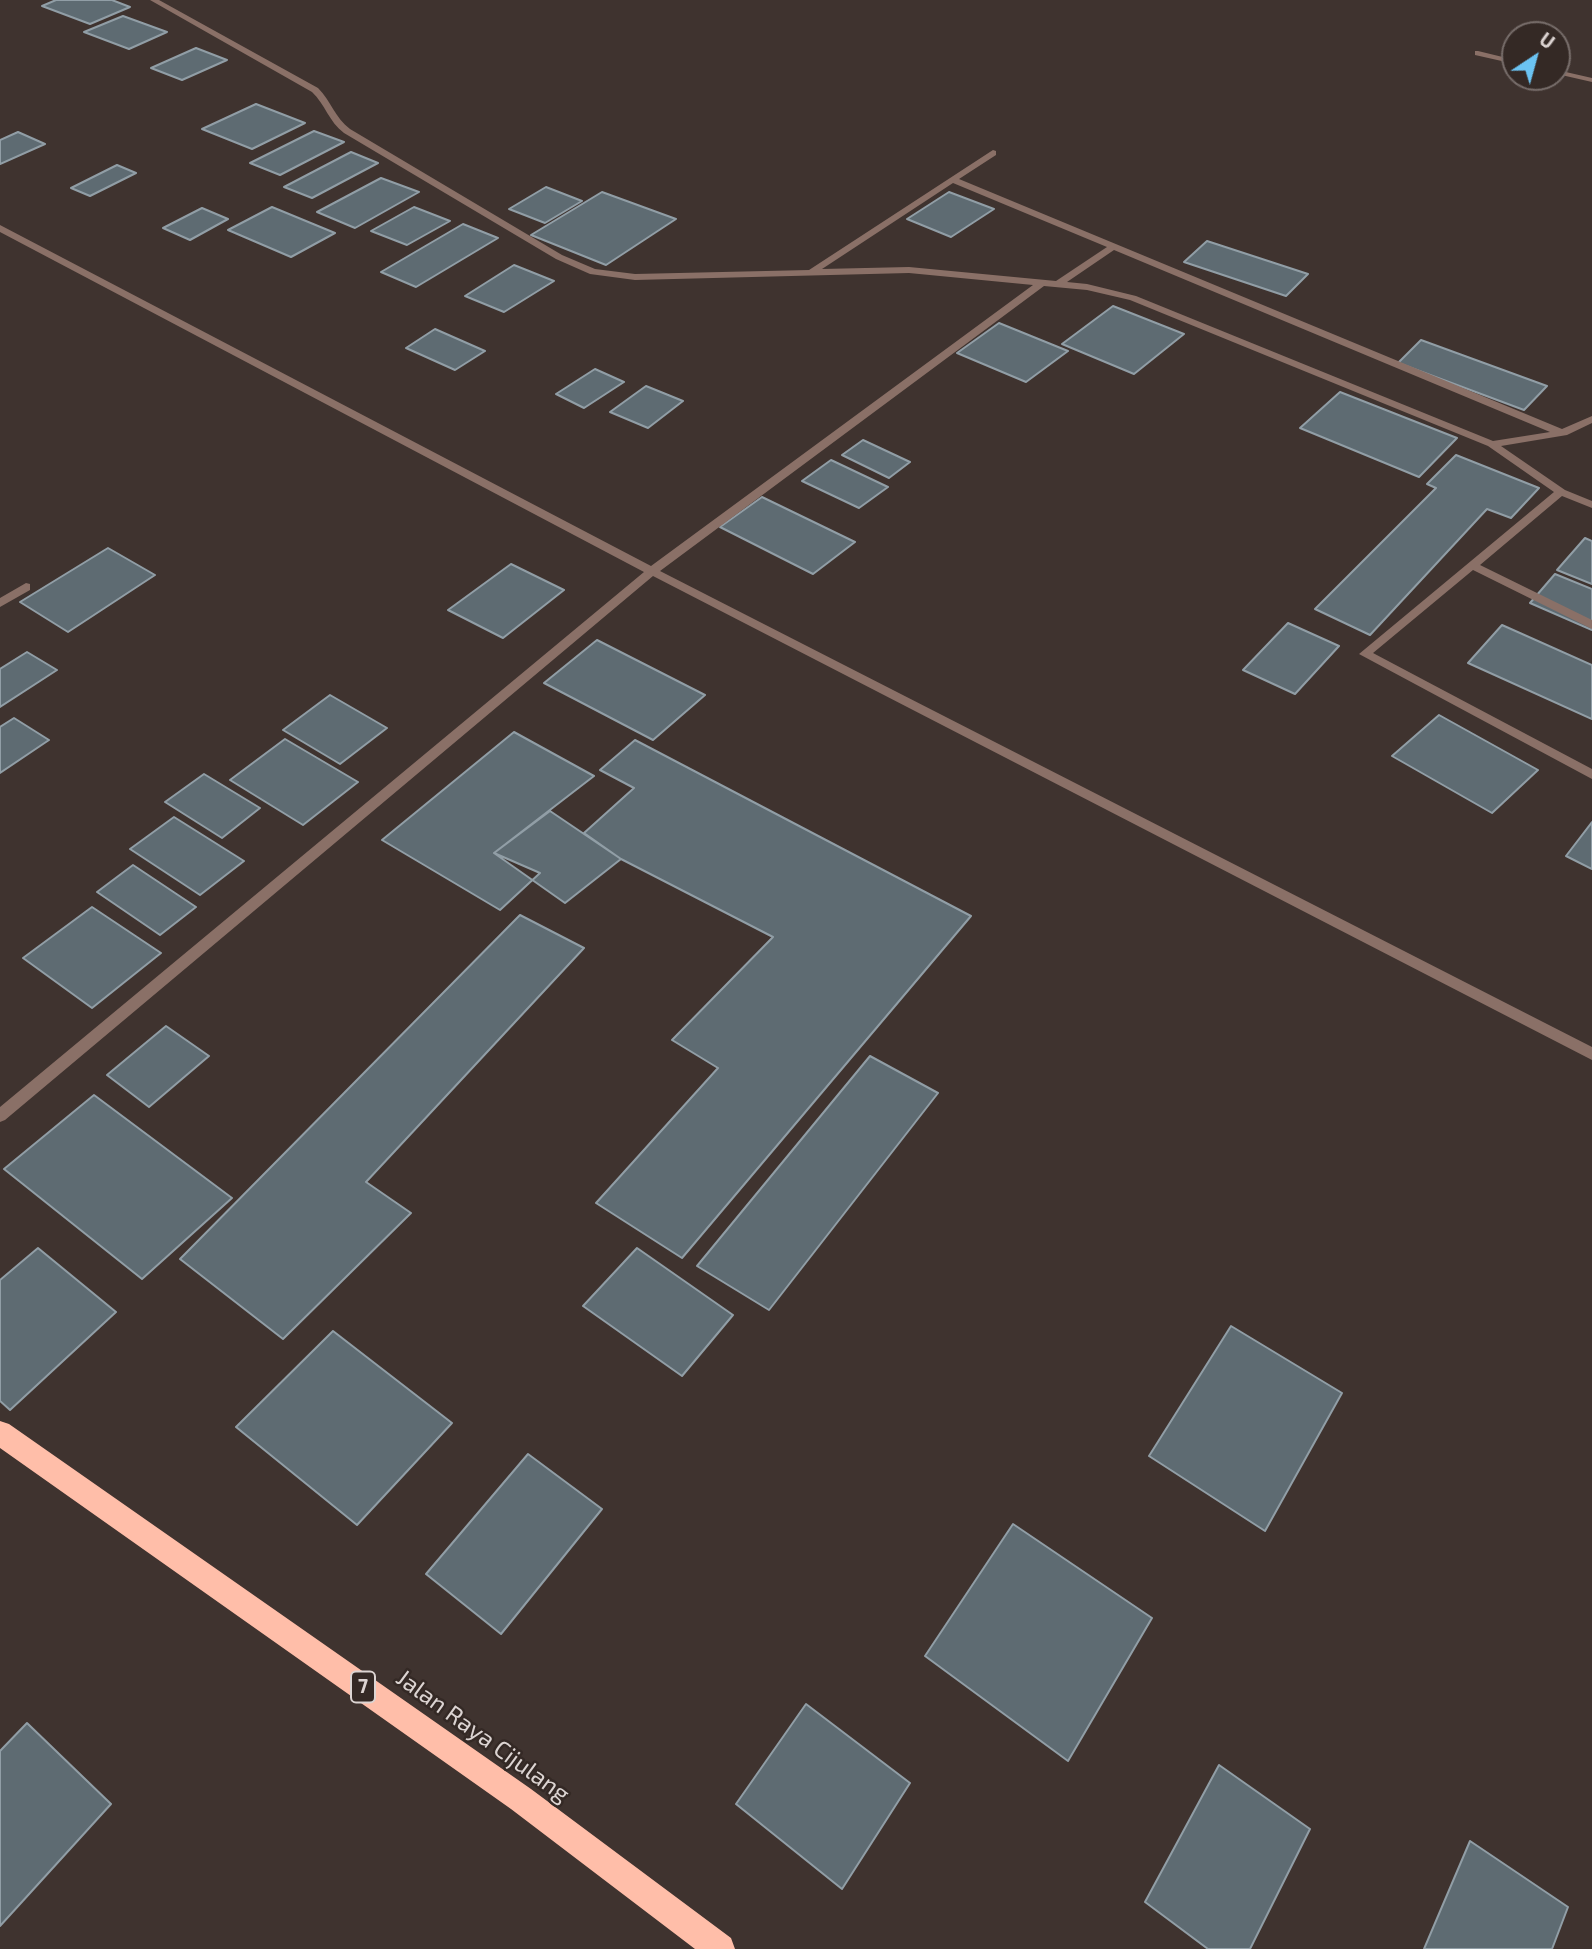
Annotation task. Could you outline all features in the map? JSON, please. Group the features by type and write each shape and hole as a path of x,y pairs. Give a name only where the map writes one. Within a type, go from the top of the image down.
{"highway":[{"name":"Jalan Raya Cijulang","path":"0,1433 510,1791 720,1949"}],"street":[{"path":"154,0 315,90 326,101 332,118 340,126 576,266 593,272 635,277 909,270 1042,284 1060,283 1133,298 1492,444 1561,492 1592,505"},
{"path":"1478,52 1501,58"},
{"path":"1571,75 1592,80"},
{"path":"811,272 993,153"},
{"path":"953,180 1563,433"},
{"path":"0,228 652,571 1592,1054"},
{"path":"1060,283 1114,246"},
{"path":"0,1116 652,571 1042,284"},
{"path":"1492,444 1563,433 1592,419"},
{"path":"1561,492 1365,654 1592,775"},
{"path":"1472,565 1592,625"},
{"path":"0,603 26,587"}],"building":[{"path":"56,0 112,0 130,7 90,24 42,6"},
{"path":"123,16 167,32 129,49 84,32"},
{"path":"196,48 227,60 182,80 151,68"},
{"path":"256,104 305,123 252,149 202,129"},
{"path":"314,131 344,142 280,175 250,163"},
{"path":"18,132 45,144 0,164 0,140"},
{"path":"351,152 378,163 312,198 284,187"},
{"path":"117,165 136,173 90,196 71,188"},
{"path":"381,178 419,192 355,228 317,212"},
{"path":"546,187 582,201 545,223 509,209"},
{"path":"602,192 676,219 606,265 531,235"},
{"path":"949,192 994,209 951,237 907,219"},
{"path":"272,207 335,233 291,257 228,230"},
{"path":"414,207 450,221 407,245 371,231"},
{"path":"202,208 228,219 190,240 163,228"},
{"path":"463,224 498,238 416,287 381,272"},
{"path":"1207,241 1308,274 1286,296 1184,262"},
{"path":"514,265 554,281 504,312 465,296"},
{"path":"1113,306 1184,334 1134,374 1062,344"},
{"path":"999,323 1068,351 1026,382 957,353"},
{"path":"435,329 485,351 455,370 406,348"},
{"path":"1421,340 1547,386 1524,410 1398,363"},
{"path":"595,369 624,382 584,408 556,394"},
{"path":"646,386 683,401 648,428 610,412"},
{"path":"1340,392 1457,438 1419,477 1300,428"},
{"path":"863,440 910,462 889,478 842,455"},
{"path":"1456,455 1539,488 1511,518 1487,509 1370,635 1315,609 1436,488 1427,484"},
{"path":"831,460 888,487 859,508 802,481"},
{"path":"762,497 855,542 813,574 720,527"},
{"path":"1585,538 1592,541 1592,584 1557,570"},
{"path":"108,548 155,575 68,632 20,602"},
{"path":"511,564 564,590 503,638 448,610"},
{"path":"1555,574 1592,589 1592,630 1530,603"},
{"path":"1288,623 1339,646 1295,694 1243,670"},
{"path":"1502,625 1592,665 1592,719 1468,663"},
{"path":"597,640 705,695 653,740 544,683"},
{"path":"27,652 57,670 0,707 0,669"},
{"path":"330,695 387,728 340,764 283,730"},
{"path":"1439,715 1538,770 1492,813 1392,756"},
{"path":"14,718 49,740 0,773 0,727"},
{"path":"514,732 594,776 494,853 540,873 500,910 382,840"},
{"path":"285,739 358,782 303,825 230,780"},
{"path":"635,740 971,916 682,1258 596,1203 718,1068 672,1040 773,937 621,859 584,833 634,788 600,770"},
{"path":"204,774 260,808 222,838 165,802"},
{"path":"550,811 621,859 565,903 494,853"},
{"path":"174,817 244,861 200,895 130,849"},
{"path":"1592,822 1592,869 1566,856"},
{"path":"133,865 196,907 160,935 97,892"},
{"path":"92,907 161,953 92,1008 23,958"},
{"path":"520,915 584,948 366,1182 411,1213 283,1339 180,1259"},
{"path":"166,1026 209,1056 149,1107 107,1075"},
{"path":"870,1056 938,1093 769,1310 697,1266"},
{"path":"94,1095 232,1198 142,1279 4,1169"},
{"path":"38,1248 116,1312 10,1410 0,1401 0,1280"},
{"path":"637,1248 733,1315 682,1376 583,1306"},
{"path":"1231,1326 1342,1393 1265,1531 1149,1456"},
{"path":"333,1331 452,1423 357,1525 236,1427"},
{"path":"528,1454 602,1509 501,1634 426,1574"},
{"path":"1013,1524 1152,1618 1068,1761 925,1656"},
{"path":"806,1704 910,1783 842,1889 736,1804"},
{"path":"27,1723 111,1804 0,1926 0,1751"},
{"path":"1219,1765 1310,1829 1250,1949 1208,1949 1145,1902"},
{"path":"1470,1841 1568,1907 1552,1949 1424,1949"}]}
